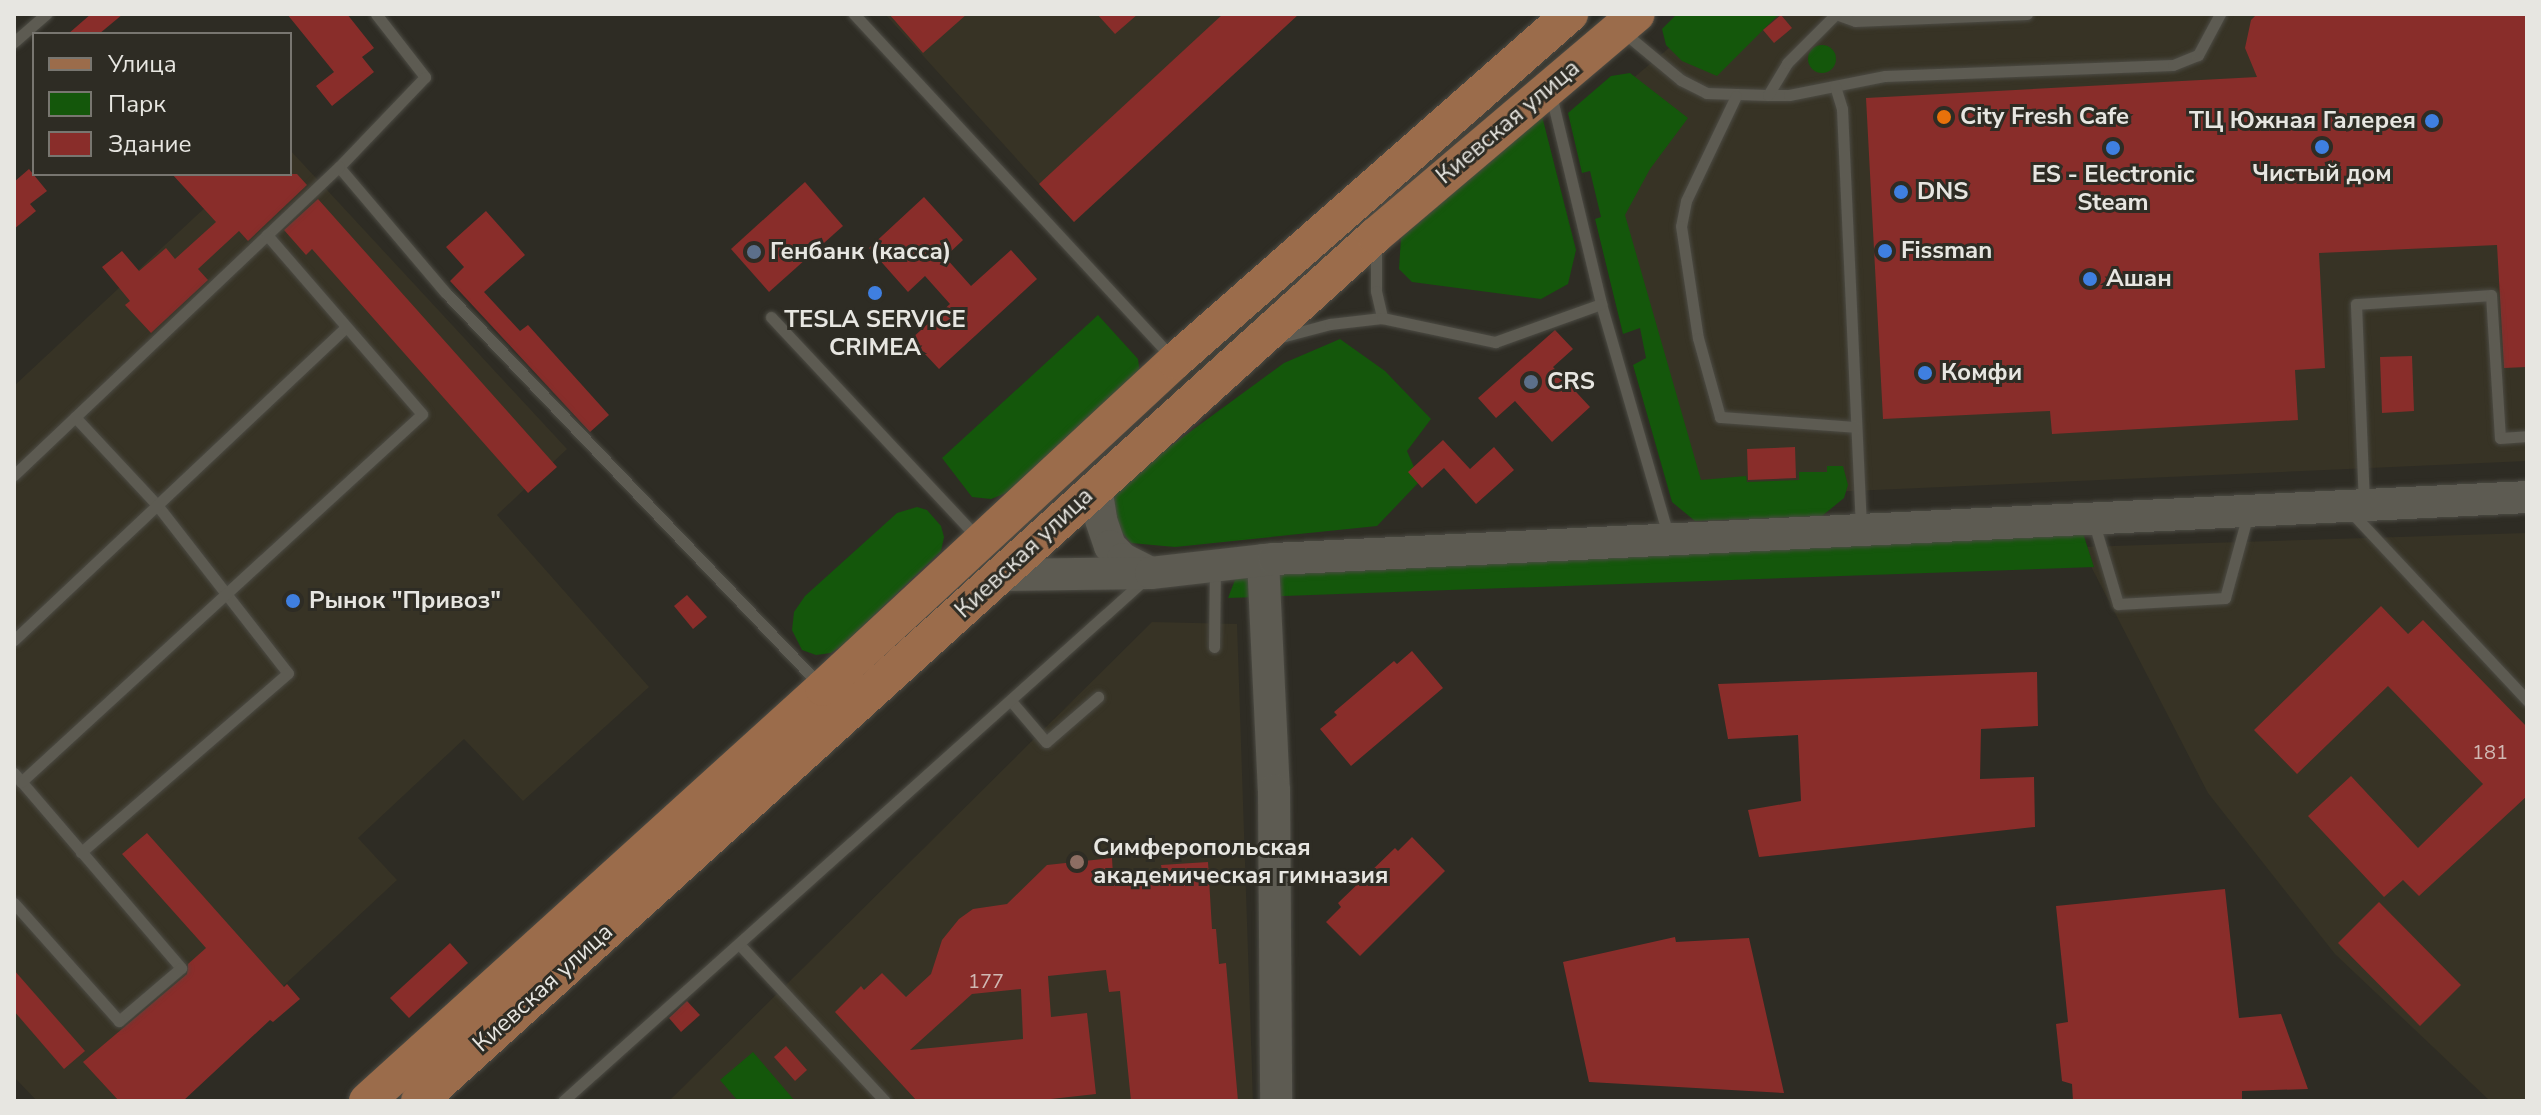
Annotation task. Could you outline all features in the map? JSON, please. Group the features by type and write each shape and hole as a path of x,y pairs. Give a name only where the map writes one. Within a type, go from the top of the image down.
{"main road":[{"name":"Киевская улица","path":"419,1101 835,700 981,542 1175,361 1570,14"},
{"name":"Киевская улица","path":"367,1101 835,700 1002,575 1375,236 1549,87 1620,19"},
{"path":"1096,487 1101,520 1110,546 1123,559 1151,573"},
{"path":"1002,575 1151,573 1263,560 2527,497"},
{"path":"1263,560 1274,790 1276,1101"}],"lane":[{"path":"14,42 46,14"},
{"path":"14,475 339,167 425,77 376,14"},
{"path":"854,14 1175,361"},
{"path":"1768,95 1787,63 1836,14 1855,21 2027,14"},
{"path":"1620,19 1681,80 1706,93 1736,96 1768,95 1885,76 2173,65 2198,55 2220,14"},
{"path":"1835,86 1842,109 1861,530"},
{"path":"1549,87 1601,304 1669,538"},
{"path":"1736,96 1686,201 1681,226 1698,338 1720,417 1856,427"},
{"path":"339,167 446,293 835,700"},
{"path":"14,903 119,1021 181,968 18,777 227,593 422,414 267,235"},
{"path":"1375,236 1376,291 1382,318"},
{"path":"2527,436 2500,438 2491,295 2356,304 2354,505 2527,700"},
{"path":"1256,343 1330,324 1382,318 1495,342 1601,304"},
{"path":"771,317 981,542"},
{"path":"14,640 346,327"},
{"path":"75,417 157,505 288,673 81,852"},
{"path":"2093,519 2118,604 2210,599 2225,598 2249,510"},
{"path":"1214,647 1215,564"},
{"path":"563,1101 1151,573"},
{"path":"1011,701 1046,742 1098,697"},
{"path":"739,944 885,1101"}],"shaded area":[{"path":"885,14 1299,14 1074,222"},
{"name":"ТЦ Южная Галерея","path":"1709,14 2527,14 2527,461 1695,498 1585,119"},
{"name":"Рынок \"Привоз\"","path":"292,152 567,449 497,515 649,687 523,801 464,739 358,838 397,880 160,1101 37,1101 14,1077 14,386 239,176 292,176"},
{"path":"2527,533 2527,1101 2490,1101 2335,954 2208,793 2081,547"},
{"name":"Симферопольская академическая гимназия","path":"1152,622 1237,624 1253,1101 669,1101"}],"green space":[{"path":"1677,14 1779,14 1717,76 1682,61 1666,45 1662,29"},
{"path":"1822,45 1832,49 1836,59 1832,69 1822,73 1812,69 1808,59 1812,49"},
{"path":"1630,73 1688,118 1650,169 1625,215 1701,480 1746,476 1747,482 1799,480 1799,472 1827,472 1827,466 1843,466 1848,485 1844,498 1822,516 1695,521 1672,502 1633,365 1646,358 1640,328 1623,334 1595,219 1601,217 1590,171 1582,173 1568,113 1611,76"},
{"path":"1542,116 1576,250 1568,284 1541,299 1412,282 1399,269 1401,238"},
{"path":"1098,315 1138,359 1140,374 1014,490 991,499 972,497 942,458"},
{"path":"1340,339 1385,371 1431,419 1407,451 1420,481 1377,526 1175,547 1131,543 1114,523 1108,492 1284,363"},
{"path":"917,507 927,510 941,526 944,537 941,551 843,645 831,653 816,655 802,650 792,630 794,612 805,596 897,513"},
{"path":"2081,527 2094,567 1228,598 1240,567"},
{"path":"753,1052 795,1101 738,1101 720,1080"}],"building":[{"path":"91,14 123,14 101,32 70,32"},
{"path":"287,14 347,14 374,48 362,57 374,72 332,106 316,86 334,72"},
{"path":"889,14 967,14 923,53"},
{"path":"1097,14 1138,14 1115,34"},
{"path":"1223,14 1299,14 1074,222 1039,184"},
{"path":"2257,14 2527,14 2527,367 2504,368 2497,245 2319,253 2325,368 2295,370 2298,420 2052,434 2050,411 1883,419 1866,98 2257,77 2245,48 2251,20"},
{"path":"1781,15 1792,28 1774,43 1763,30"},
{"path":"29,169 47,191 30,204 36,211 14,229 14,182"},
{"path":"297,174 307,185 248,241 239,231 198,269 208,280 151,333 125,305 130,301 102,267 122,251 139,271 166,248 175,259 216,222 174,176"},
{"path":"805,182 843,226 769,292 731,249"},
{"path":"924,197 963,240 945,257 971,286 1011,250 1037,279 939,369 911,339 950,304 925,276 908,292 869,248"},
{"path":"318,199 557,467 528,493 312,249 306,255 284,230"},
{"path":"486,211 525,255 484,292 520,331 528,325 609,415 590,432 450,281 464,267 446,247"},
{"name":"CRS","path":"1555,330 1573,349 1553,367 1590,407 1552,442 1515,401 1496,418 1478,398"},
{"path":"2412,356 2414,411 2382,413 2380,357"},
{"path":"1443,440 1470,469 1494,447 1514,470 1476,504 1444,468 1422,488 1408,472"},
{"path":"1795,447 1796,478 1748,480 1747,449"},
{"path":"687,595 707,617 693,629 674,606"},
{"path":"2381,606 2408,634 2423,620 2527,727 2527,796 2419,896 2403,880 2384,897 2308,816 2351,776 2418,848 2483,784 2388,686 2297,774 2254,730"},
{"path":"1412,651 1443,688 1351,766 1320,729 1337,715 1334,712 1394,661 1397,664"},
{"path":"2037,672 2038,726 1981,729 1980,779 2034,777 2035,827 1759,857 1748,810 1801,801 1798,735 1728,739 1718,684"},
{"path":"147,833 284,987 287,984 300,999 273,1022 270,1020 183,1101 119,1101 83,1062 187,974 188,964 206,948 122,854"},
{"path":"1412,837 1445,871 1360,956 1326,922 1341,907 1338,903 1395,848 1398,851"},
{"path":"1112,858 1113,875 1162,871 1161,865 1208,862 1212,929 1216,929 1219,964 1226,963 1238,1101 1131,1101 1120,991 1109,992 1106,970 1048,976 1051,1017 1087,1013 1096,1094 1033,1101 917,1101 835,1012 861,986 864,990 882,973 906,997 931,974 942,940 959,919 973,909 1007,904 1047,865","holes":["1021,989 1023,1039 910,1050 972,994"]},
{"path":"2225,889 2239,1018 2281,1014 2308,1089 2242,1091 2242,1101 2073,1101 2072,1084 2062,1081 2056,1024 2068,1022 2056,906"},
{"path":"2379,902 2461,985 2420,1026 2338,943"},
{"path":"1675,937 1676,942 1749,938 1784,1093 1589,1082 1563,962"},
{"path":"450,943 468,963 409,1018 390,998"},
{"path":"14,970 85,1051 64,1069 14,1011"},
{"path":"687,1001 700,1015 681,1032 669,1018"},
{"path":"786,1046 807,1070 795,1081 774,1057"}],"place":[{"name":"City Fresh Cafe","path":"1944,117"},
{"name":"ТЦ Южная Галерея","path":"2432,121"},
{"name":"Чистый дом","path":"2322,147"},
{"name":"ES - Electronic Steam","path":"2113,148"},
{"name":"DNS","path":"1901,192"},
{"name":"Fissman","path":"1885,251"},
{"name":"Генбанк (касса)","path":"754,252"},
{"name":"Ашан","path":"2090,279"},
{"name":"TESLA SERVICE CRIMEA","path":"875,293"},
{"name":"Комфи","path":"1925,373"},
{"name":"CRS","path":"1531,382"},
{"name":"Рынок \"Привоз\"","path":"293,601"},
{"name":"Симферопольская академическая гимназия","path":"1077,862"}]}
